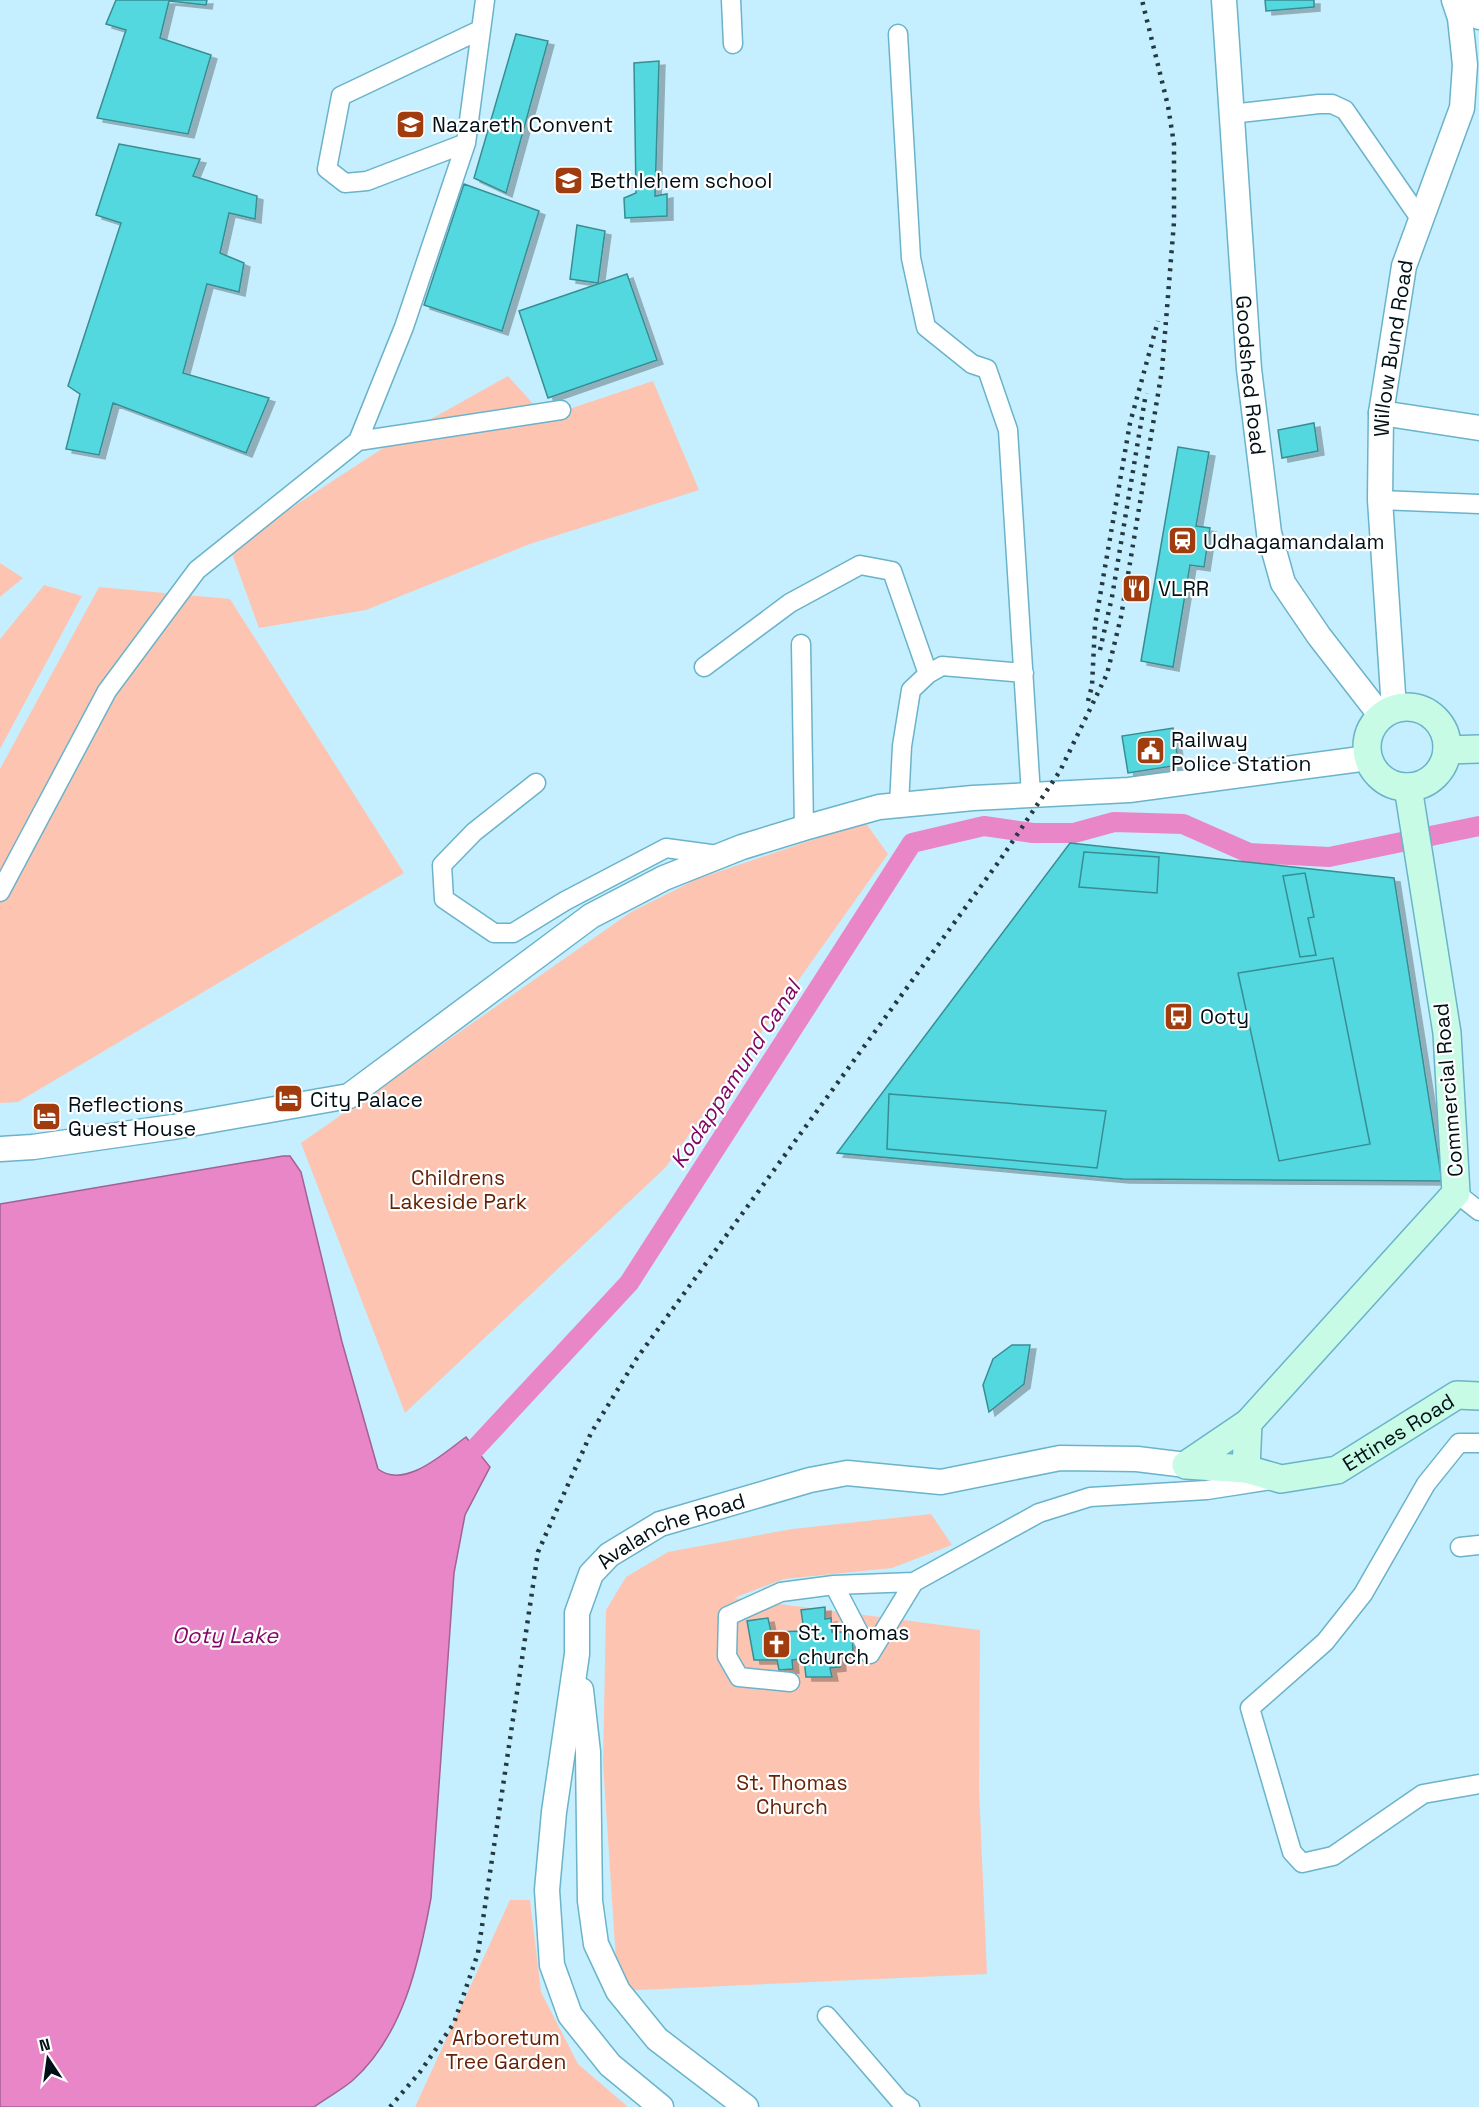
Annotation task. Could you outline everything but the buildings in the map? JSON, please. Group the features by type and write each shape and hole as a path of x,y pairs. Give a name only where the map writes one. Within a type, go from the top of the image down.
{"main road":[{"path":"1420,709 1432,715 1441,724 1448,750 1439,771 1420,785 1408,787 1395,785 1383,779 1368,758 1368,736 1388,712 1420,709"},
{"path":"1448,750 1479,749"},
{"name":"Commercial Road","path":"1186,1465 1248,1423 1456,1193 1447,1033 1408,787"},
{"name":"Ettines Road","path":"1186,1465 1246,1469 1281,1479 1337,1470 1457,1395 1479,1396"},
{"path":"1246,1469 1248,1423"}],"street":[{"path":"0,892 107,691 197,570 358,441 404,327 466,143 485,0"},
{"path":"731,0 733,45"},
{"name":"Goodshed Road","path":"1224,0 1249,369 1269,532 1283,583 1318,636 1388,712"},
{"name":"Willow Bund Road","path":"1388,712 1380,500 1381,413 1404,266 1462,108 1465,65 1460,18 1454,0"},
{"path":"1475,0 1479,17"},
{"path":"466,143 367,181 345,183 327,169 341,96 480,30"},
{"path":"898,34 911,258 927,327 972,364 987,369 1008,430 1031,795"},
{"path":"1231,114 1319,104 1332,104 1345,110 1421,220"},
{"path":"358,441 561,410"},
{"path":"1381,413 1479,428"},
{"path":"1380,500 1479,504"},
{"path":"704,667 790,603 860,565 892,571 928,674"},
{"path":"801,644 804,828"},
{"path":"899,805 902,747 911,690 928,674 942,666 1024,673"},
{"path":"0,1149 33,1147 161,1129 349,1096 591,916 664,878 720,856 804,828 879,807 1129,790 1368,758"},
{"path":"536,783 474,832 442,865 444,899 494,933 513,933 565,901 666,848 720,856"},
{"path":"1456,1193 1479,1211"},
{"path":"1479,1443 1459,1443 1426,1484 1363,1594 1325,1642 1250,1708 1292,1852 1302,1863 1332,1856 1424,1794 1479,1784"},
{"name":"Avalanche Road","path":"661,2107 610,2066 570,2015 552,1965 547,1890 554,1812 577,1654 577,1613 591,1574 609,1555 660,1524 810,1480 847,1473 941,1482 1060,1458 1137,1459 1186,1465"},
{"path":"790,1682 739,1677 727,1656 728,1616 781,1592 834,1585 914,1582 1039,1513 1090,1497 1207,1490 1281,1479"},
{"path":"1460,1547 1479,1545"},
{"path":"834,1585 870,1654 914,1582"},
{"path":"577,1654 588,1752 590,1901 596,1944 618,1991 657,2039 746,2107"},
{"path":"827,2016 900,2101 910,2107"}],"green space":[{"path":"508,376 545,417 653,381 699,490 530,544 366,610 259,628 230,548 406,433"},
{"path":"0,563 23,578 0,597"},
{"path":"44,585 82,596 0,749 0,639"},
{"path":"99,587 230,599 404,873 18,1102 0,1103 0,769"},
{"name":"Childrens Lakeside Park","path":"865,822 888,854 666,1167 405,1413 301,1143 631,912 697,879"},
{"name":"St. Thomas Church","path":"931,1514 952,1545 892,1568 784,1579 734,1598 980,1630 979,1789 987,1974 618,1991 603,1763 606,1610 626,1577 668,1552 792,1529"},
{"name":"Arboretum Tree Garden","path":"510,1900 530,1900 541,1992 578,2064 628,2107 415,2107"}],"water":[{"name":"Ooty Lake","path":"290,1156 301,1172 342,1342 378,1469 389,1474 400,1475 412,1472 436,1459 466,1437 490,1467 465,1515 454,1573 431,1898 414,1973 396,2020 370,2063 352,2081 314,2107 0,2107 0,1204"}],"waterway":[{"name":"Kodappamund Canal","path":"457,1468 629,1283 912,843 984,826 1033,833 1074,833 1114,822 1183,824 1249,853 1329,857 1479,826"}],"railway":[{"path":"390,2107 420,2072 454,2023 478,1953 538,1552 591,1433 637,1358 1000,860 1060,771 1107,674 1121,617 1162,370 1174,222 1174,144 1168,106 1142,0"},
{"path":"1088,701 1092,686 1095,625 1130,423 1158,321"},
{"path":"1100,650 1112,597 1146,393"}],"place":[{"name":"Nazareth Convent","path":"411,124"},
{"name":"Bethlehem school","path":"569,180"},
{"name":"Udhagamandalam","path":"1182,541"},
{"name":"VLRR","path":"1137,588"},
{"name":"Railway Police Station","path":"1150,751"},
{"name":"Ooty","path":"1179,1016"},
{"name":"City Palace","path":"289,1099"},
{"name":"Reflections Guest House","path":"47,1116"},
{"name":"St. Thomas church","path":"777,1644"}]}
